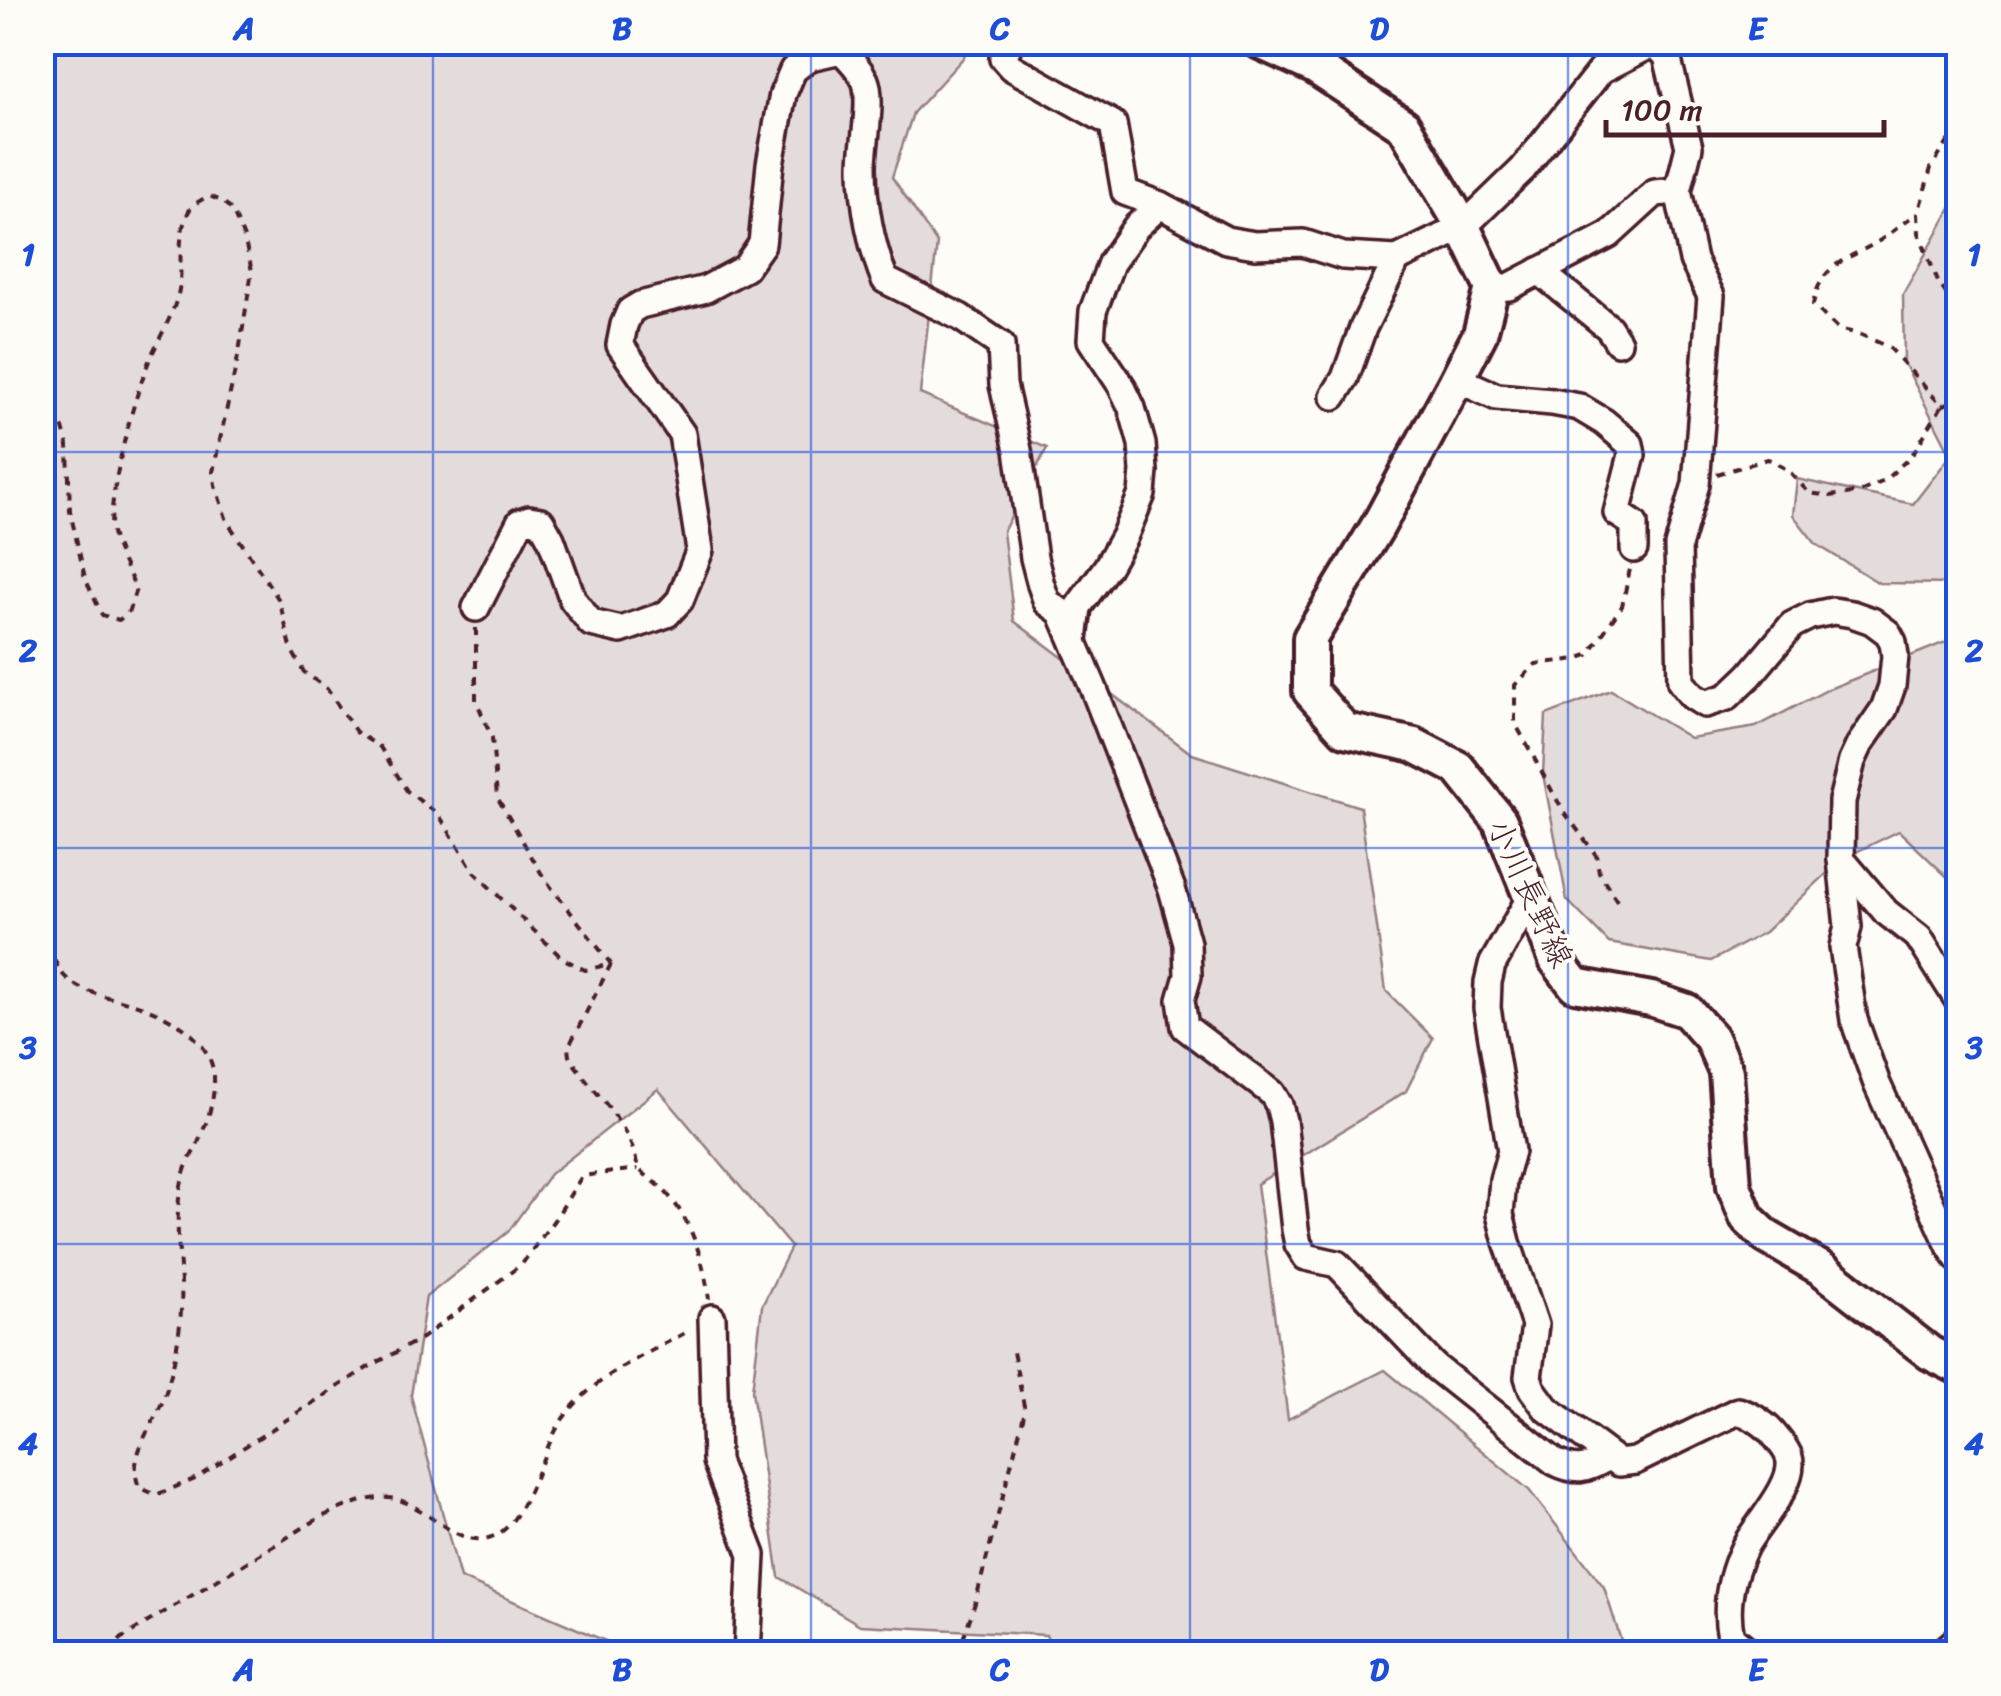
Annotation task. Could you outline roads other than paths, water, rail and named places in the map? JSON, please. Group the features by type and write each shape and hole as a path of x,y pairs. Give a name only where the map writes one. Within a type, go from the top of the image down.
{"main road":[{"path":"1260,42 1315,67 1404,126 1492,288"},
{"name":"小川長野線","path":"1492,288 1480,334 1457,379 1378,526 1310,638 1310,691 1345,730 1414,745 1458,768 1500,821 1556,960 1576,985 1651,998 1687,1011 1711,1038 1726,1072 1734,1186 1747,1218 1768,1237 1822,1269 1930,1353 1958,1366"}],"street":[{"path":"1010,42 1002,58 1011,67 1113,124 1125,192 1160,205 1226,240 1255,245 1303,243 1343,256 1397,258 1462,227 1524,169 1601,70 1655,43 1668,56 1689,147 1678,191 1693,260 1710,296 1697,478 1678,546 1681,682 1704,704 1727,698 1792,625 1833,610 1872,621 1888,633 1895,656 1892,686 1884,709 1852,762 1842,801 1848,927 1843,947 1854,1020 1878,1084 1958,1259"},
{"path":"476,608 520,522 530,519 541,522 551,539 573,600 591,623 621,630 667,614 680,600 700,550 682,434 620,344 624,325 630,311 640,304 706,289 746,268 762,244 770,164 788,82 794,70 810,57 840,50 867,84 863,165 870,232 885,280 960,317 1001,345 1003,384 1018,450 1034,558 1047,602 1061,612 1074,640 1172,890 1187,943 1188,976 1181,1000 1184,1027 1272,1093 1279,1104 1298,1244 1306,1257 1337,1264 1434,1366 1554,1462 1572,1470 1585,1469 1608,1457"},
{"path":"1492,288 1508,287 1609,235 1655,192 1678,191"},
{"path":"1074,640 1078,607 1124,537 1142,494 1144,471 1142,444 1132,408 1091,340 1093,311 1110,263 1136,227 1160,205"},
{"path":"1334,396 1397,258"},
{"path":"1539,271 1610,328 1618,342"},
{"path":"1457,379 1497,397 1579,407 1630,444 1632,455 1617,513 1634,524 1634,549"},
{"path":"1842,859 1886,912 1919,938 1958,1000"},
{"path":"1530,898 1499,951 1488,982 1488,1008 1511,1150 1500,1214 1535,1326 1528,1377 1546,1408 1619,1463 1635,1461 1738,1411 1750,1414 1773,1432 1789,1457 1790,1468 1784,1487 1745,1547 1730,1587 1731,1638 1752,1654"},
{"path":"712,1318 716,1462 752,1555 747,1654"},
{"path":"1940,1654 1958,1639"}]}
